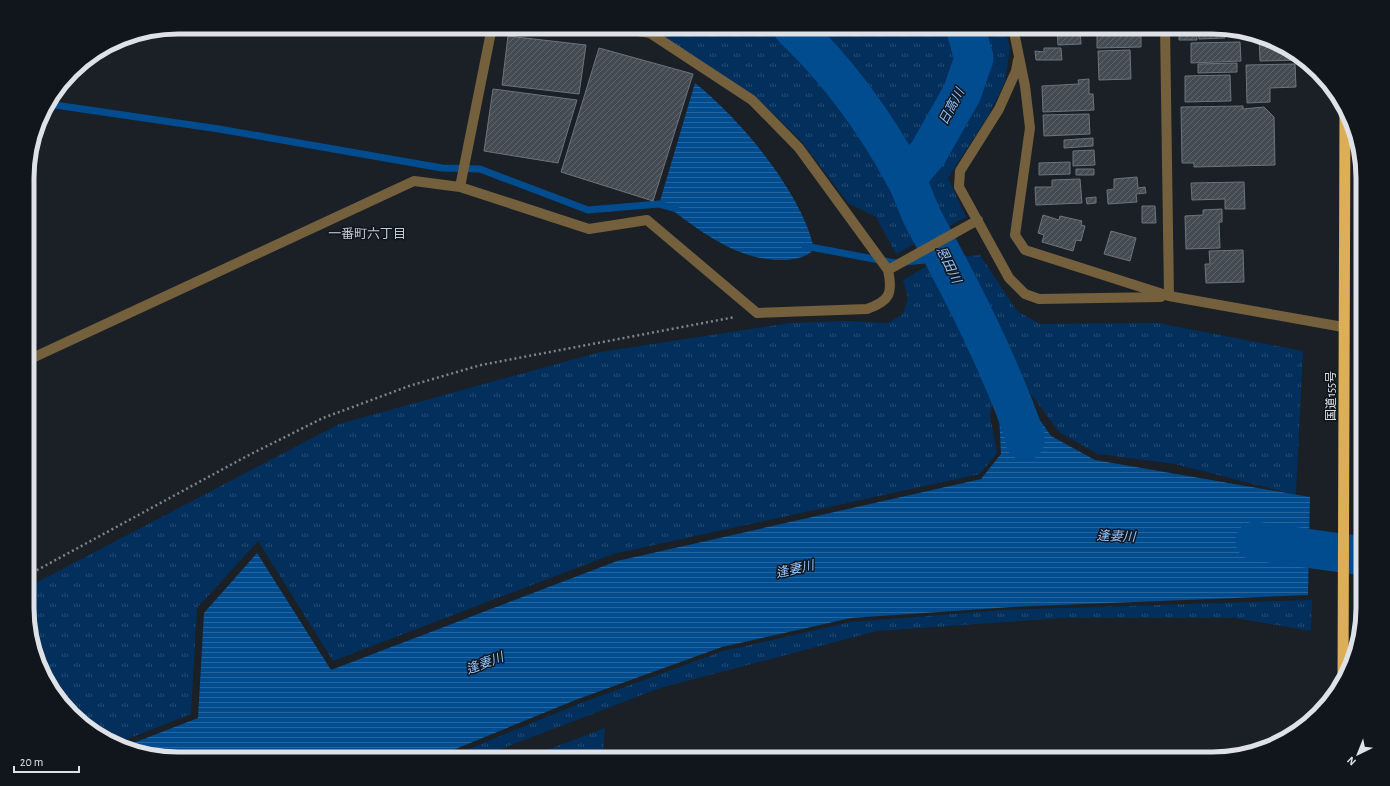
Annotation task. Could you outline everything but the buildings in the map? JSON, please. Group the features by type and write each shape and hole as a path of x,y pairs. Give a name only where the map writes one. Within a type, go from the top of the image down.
{"highway":[{"name":"国道155号","path":"1343,667 1345,123"}],"street":[{"path":"460,185 491,34"},
{"path":"34,357 414,181 460,185 588,229 647,220 757,313 867,309 880,304 888,297 891,285 888,270 799,148 752,100 652,34"},
{"path":"1014,34 1030,128 1015,235 1024,250 1169,296 1343,327"},
{"path":"1166,34 1169,296"},
{"path":"1019,56 1016,71 999,109 960,171 959,187 1009,278 1025,294 1039,299 1169,296"},
{"path":"888,270 978,220"}],"path":[{"path":"34,572 247,456 323,418 409,386 481,366 757,313"}],"green space":[{"path":"657,34 776,34 814,73 835,99 871,155 918,242 896,254 876,217 848,203 802,142 756,97"},
{"path":"822,34 961,34 965,51 956,90 911,162 869,89"},
{"path":"983,34 1007,34 1010,49 1005,82 988,116 948,178 966,217 948,227 928,193 930,171 971,100 982,77 986,47"},
{"path":"980,255 1017,311 1040,324 1158,323 1303,351 1296,495 1175,464 1098,454 1059,432 1009,364 955,257"},
{"path":"934,262 958,313 995,381 990,416 997,453 980,474 613,554 333,661 258,541 197,608 191,714 123,741 98,728 76,710 58,688 49,672 39,646 35,627 34,584 339,424 600,352 790,323 848,321 888,323 903,314 908,298 903,280"},
{"path":"1312,600 1311,631 1235,618 1064,618 877,631 660,688 493,752 461,752 581,703 723,651 851,622 1004,610"},
{"path":"605,728 603,752 542,752"}],"water":[{"path":"695,83 712,98 749,136 783,181 797,204 807,227 814,249 805,256 786,260 768,259 751,256 734,250 718,242 660,201"},
{"path":"1018,389 1051,436 1095,460 1310,497 1308,595 1012,607 851,618 722,647 578,699 448,752 168,752 131,744 198,718 204,613 257,553 331,670 617,561 981,479 1001,454 998,393"}],"waterway":[{"name":"恩田川","path":"799,34 825,61 855,98 882,138 909,185 924,220 992,355 1015,409 1025,436 1025,441"},
{"name":"日高川","path":"906,179 928,153 962,93 974,58 967,34"},
{"path":"54,105 219,129 442,168 480,169 588,210 659,204 676,209"},
{"path":"805,246 895,263 945,258"},
{"name":"逢妻川","path":"1255,541 1356,555"}],"district":[{"name":"一番町六丁目","path":"367,234"}]}
